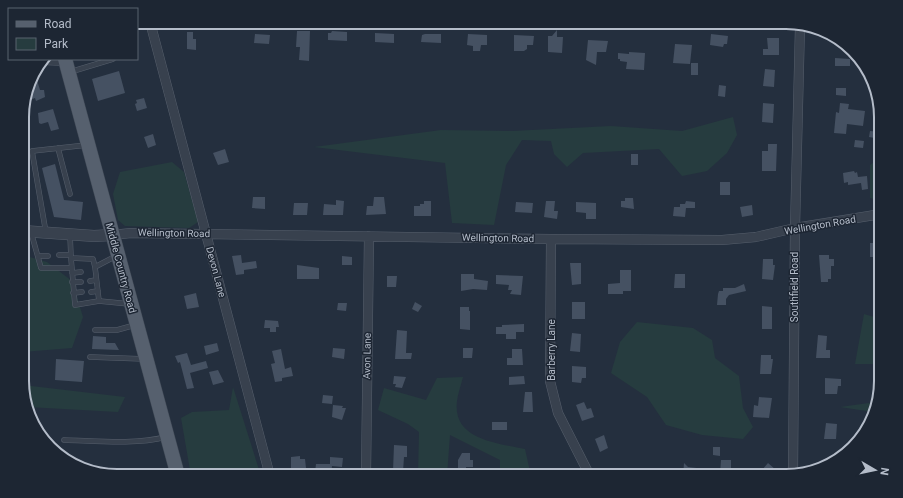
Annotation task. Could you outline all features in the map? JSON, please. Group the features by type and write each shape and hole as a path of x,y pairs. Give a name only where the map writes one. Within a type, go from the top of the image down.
{"main road":[{"name":"Middle Country Road","path":"67,64 112,235 168,437 175,469"}],"street":[{"name":"Devon Lane","path":"152,29 268,469"},
{"name":"Southfield Road","path":"793,469 795,228 800,30"},
{"path":"49,61 67,64"},
{"name":"Wellington Road","path":"112,235 131,233 722,240 756,237 795,228 874,215"},
{"path":"29,231 112,235"},
{"name":"Avon Lane","path":"366,469 369,236"},
{"name":"Barberry Lane","path":"551,239 550,381 558,413 586,469"}],"lane":[{"path":"67,64 104,60"},
{"path":"46,233 32,151 88,145"},
{"path":"58,148 70,194"},
{"path":"70,234 72,282 75,305 99,301 131,304"},
{"path":"29,236 38,256 41,268 81,272"},
{"path":"58,255 93,259 99,301"},
{"path":"38,256 48,256"},
{"path":"90,271 118,256"},
{"path":"90,281 96,280"},
{"path":"72,282 81,282"},
{"path":"91,292 98,291"},
{"path":"73,292 82,292"},
{"path":"95,330 118,330 137,324"},
{"path":"90,357 146,359"},
{"path":"64,440 145,441 168,437"}],"green space":[{"path":"733,117 737,135 727,153 707,171 682,176 659,149 583,153 567,167 554,154 551,141 522,140 506,165 494,225 452,223 445,163 314,147 441,130 512,131 611,126 682,131"},
{"path":"172,162 184,172 198,222 189,228 125,226 118,220 113,194 120,172"},
{"path":"874,162 874,199 870,198 870,165"},
{"path":"29,257 47,262 72,281 83,317 72,348 29,352"},
{"path":"864,314 874,317 874,364 855,364"},
{"path":"637,322 693,328 712,340 715,358 739,376 743,408 753,427 743,439 702,435 666,425 647,397 611,373 620,342"},
{"path":"463,377 457,401 457,414 462,424 469,432 479,437 525,449 529,469 500,469 500,460 450,435 448,469 418,469 419,432 408,424 378,410 384,388 426,400 437,378"},
{"path":"29,386 125,397 118,412 33,407"},
{"path":"233,387 259,469 190,469 181,418 192,412 229,410"},
{"path":"871,403 868,411 840,407"}],"building":[{"path":"557,30 557,37 563,37 562,53 548,52 548,36 552,36"},
{"path":"297,31 310,31 309,61 299,60 300,47 296,47"},
{"path":"332,31 347,32 347,41 328,40 328,33 331,33"},
{"path":"187,32 193,32 193,39 196,39 196,50 187,49"},
{"path":"375,33 394,34 394,43 375,42"},
{"path":"255,34 270,35 269,44 254,43"},
{"path":"441,34 441,43 421,42 422,35"},
{"path":"468,34 487,35 487,45 481,45 480,51 473,51 473,46 467,45"},
{"path":"711,34 728,36 727,44 724,44 723,47 710,45"},
{"path":"514,35 534,36 533,45 527,45 527,49 524,51 514,51"},
{"path":"767,38 779,38 779,55 763,55 763,49 768,49"},
{"path":"588,40 608,41 606,52 597,52 596,65 586,60"},
{"path":"675,44 692,45 690,64 673,63"},
{"path":"629,52 645,53 644,70 626,69 627,62 620,61 620,59 618,59 618,53 629,54"},
{"path":"835,58 850,59 850,66 835,66"},
{"path":"691,63 698,63 698,75 691,75"},
{"path":"765,69 775,70 774,87 763,86"},
{"path":"119,71 125,93 98,101 92,79"},
{"path":"37,80 40,90 44,90 45,97 36,101 35,98 31,100"},
{"path":"719,85 726,86 725,97 718,96"},
{"path":"836,88 846,88 846,96 836,95"},
{"path":"144,98 147,108 137,111 135,104 137,103 136,100"},
{"path":"763,103 774,104 773,123 762,122"},
{"path":"840,103 849,104 848,109 865,111 863,126 847,124 846,134 834,133 836,112 839,113"},
{"path":"53,109 59,129 51,131 48,122 41,124 39,123 38,113"},
{"path":"870,131 874,131 874,138 869,137"},
{"path":"153,134 156,145 148,148 144,137"},
{"path":"855,140 864,141 863,148 854,147"},
{"path":"768,144 777,144 776,171 762,171 762,151 768,151"},
{"path":"225,149 229,162 218,165 213,153"},
{"path":"631,154 638,154 638,165 631,165"},
{"path":"55,164 64,200 83,202 81,220 54,217 42,168"},
{"path":"854,171 855,173 857,172 858,177 867,176 868,189 862,190 861,183 848,185 848,182 844,183 843,173"},
{"path":"720,182 730,182 730,195 720,195"},
{"path":"253,197 265,197 265,209 252,208"},
{"path":"374,197 384,197 386,214 366,215 367,206 373,206"},
{"path":"625,198 633,198 634,209 621,207 621,201 625,201"},
{"path":"336,200 344,201 343,215 323,215 324,204 336,205"},
{"path":"424,201 431,201 431,216 414,216 414,206 424,204"},
{"path":"546,201 555,201 554,211 558,211 557,219 544,217"},
{"path":"686,201 695,202 695,208 686,208 685,217 673,216 674,207 680,207 680,204 685,204"},
{"path":"516,202 533,203 532,213 515,212"},
{"path":"576,202 596,203 596,219 586,219 586,213 576,212"},
{"path":"294,203 308,203 307,215 293,215"},
{"path":"752,205 753,215 742,217 740,207"},
{"path":"870,243 874,243 874,257 870,257"},
{"path":"241,255 242,263 256,261 257,268 244,270 244,274 236,275 232,256"},
{"path":"819,255 829,255 829,259 834,259 834,266 831,266 831,279 828,279 828,282 821,282"},
{"path":"342,256 352,257 352,265 342,265"},
{"path":"763,259 773,259 773,265 775,265 773,280 762,279"},
{"path":"570,263 581,263 581,284 572,285"},
{"path":"297,265 319,268 319,279 297,279"},
{"path":"620,270 631,270 631,291 623,291 623,294 608,294 608,284 620,283"},
{"path":"461,274 474,274 474,279 488,281 487,290 473,289 461,291"},
{"path":"675,274 685,274 685,288 674,288"},
{"path":"496,275 523,276 521,295 510,294 512,290 508,290 509,285 496,284"},
{"path":"387,276 397,276 396,287 387,287"},
{"path":"744,284 746,291 729,295 726,299 726,305 717,305 719,291 723,291 723,288 735,288"},
{"path":"196,293 199,307 187,309 184,296"},
{"path":"415,302 422,306 418,312 412,309"},
{"path":"572,302 585,302 585,319 572,319"},
{"path":"338,303 347,303 346,311 337,310"},
{"path":"762,306 772,307 772,329 762,329"},
{"path":"460,307 469,307 470,330 460,329"},
{"path":"265,320 278,321 279,327 276,327 276,332 270,332 270,328 264,328"},
{"path":"524,324 524,332 516,332 516,339 506,339 506,334 496,334 496,327 502,327 502,325"},
{"path":"397,330 407,331 406,353 412,353 411,359 395,359"},
{"path":"572,333 581,334 580,352 570,351"},
{"path":"818,335 827,336 826,350 830,350 830,358 816,358"},
{"path":"93,336 106,337 106,343 115,343 119,350 92,349"},
{"path":"217,343 219,351 206,355 204,346"},
{"path":"333,348 345,349 344,359 332,357"},
{"path":"463,348 473,348 472,358 463,358"},
{"path":"281,349 285,369 291,367 293,376 282,378 282,381 275,382 271,364 275,363 272,351"},
{"path":"512,349 522,349 523,365 507,365 507,358 512,358"},
{"path":"187,353 191,365 206,361 208,368 190,373 194,388 187,389 180,362 178,363 175,356"},
{"path":"761,355 771,355 771,359 773,359 771,374 760,374"},
{"path":"56,359 84,361 82,382 55,380"},
{"path":"572,366 586,367 586,378 582,378 581,383 572,382"},
{"path":"218,370 224,382 213,385 209,372"},
{"path":"394,376 406,377 402,388 395,387 396,384 393,384"},
{"path":"524,376 525,384 509,385 509,377"},
{"path":"825,378 841,379 841,386 838,386 837,394 825,394"},
{"path":"525,392 532,392 533,412 523,412"},
{"path":"323,395 333,396 332,404 322,403"},
{"path":"759,397 772,398 769,418 753,417 754,405 758,406"},
{"path":"584,402 587,409 591,408 594,417 582,421 576,405"},
{"path":"333,405 343,406 342,408 346,408 342,420 332,417"},
{"path":"492,422 507,422 507,430 492,430"},
{"path":"826,423 837,424 836,439 824,439"},
{"path":"604,435 608,448 600,452 595,439"},
{"path":"394,445 407,446 407,457 404,457 403,469 393,469"},
{"path":"713,447 720,447 720,456 713,455"},
{"path":"462,453 470,453 470,460 473,460 473,467 458,469 458,460"},
{"path":"300,456 300,459 305,459 306,468 291,468 291,457"},
{"path":"330,457 343,458 342,467 332,466 332,469 315,469 316,464 330,464"},
{"path":"721,460 731,460 731,469 720,469"},
{"path":"684,463 688,467 705,469 684,469"},
{"path":"768,463 775,469 763,469"}]}
